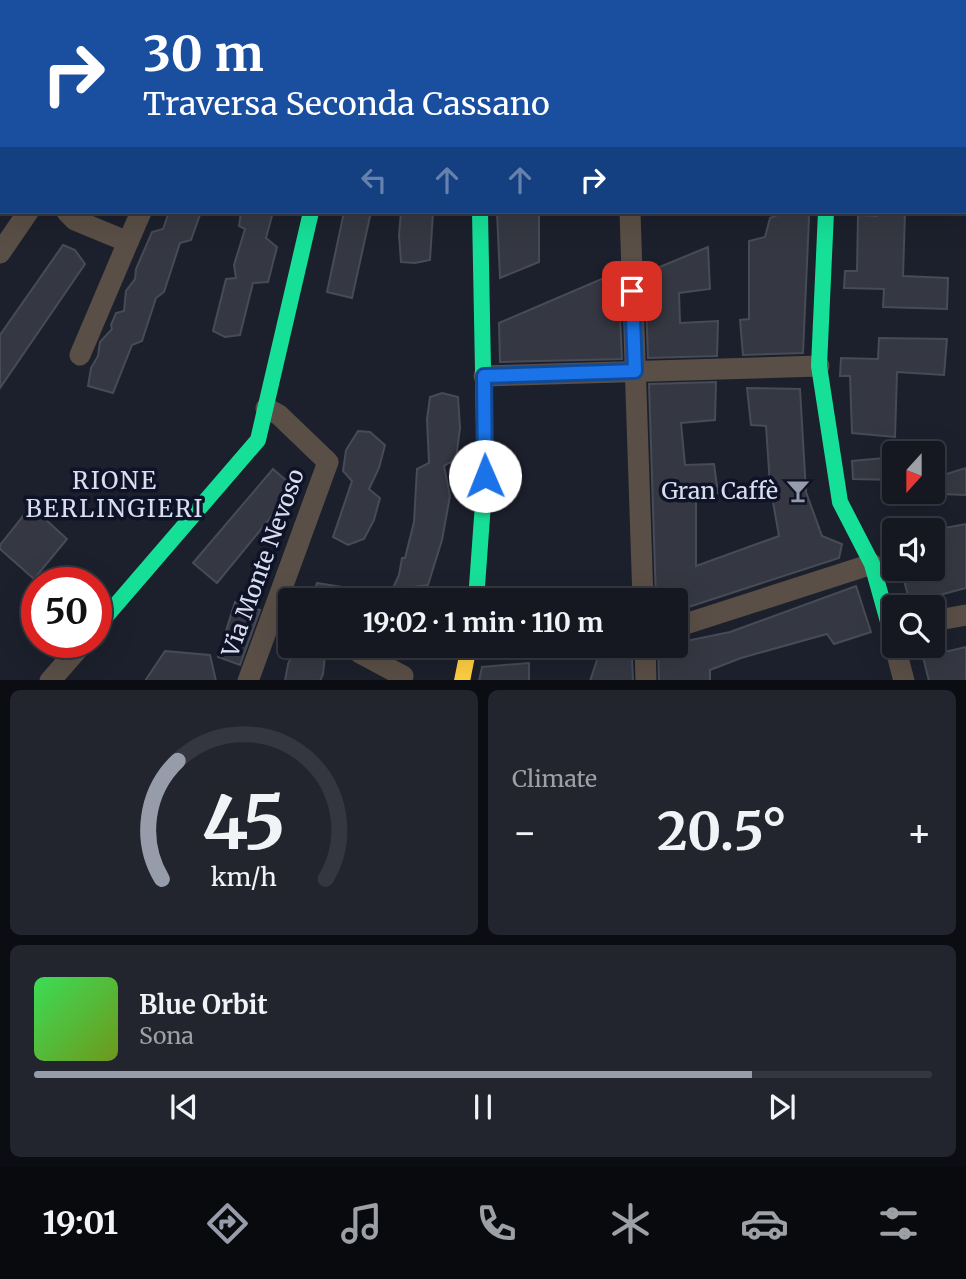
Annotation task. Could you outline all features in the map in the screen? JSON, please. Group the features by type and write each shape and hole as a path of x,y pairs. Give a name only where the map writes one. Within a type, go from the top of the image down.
{"street":[{"path":"0,253 27,214"},
{"path":"69,214 75,220 128,242"},
{"path":"80,355 140,214"},
{"path":"112,609 258,440 310,214"},
{"path":"477,588 485,476 480,214"},
{"path":"630,214 643,588"},
{"path":"826,214 818,366 840,502 872,564 882,597"},
{"path":"484,376 818,366"},
{"name":"Via Monte Nevoso","path":"248,680 328,462 279,415 266,408"},
{"path":"688,623 872,564"},
{"path":"945,619 966,615"},
{"path":"51,680 70,658"},
{"path":"369,658 403,676 402,680"},
{"path":"462,680 467,658"},
{"path":"645,658 646,680"},
{"path":"899,658 904,680"}],"building":[{"path":"168,214 200,214 191,240 180,243 164,292 156,298 142,341 132,345 113,393 88,386 100,342 112,329 116,313 124,311 126,291 135,279 136,269 152,232 163,229"},
{"path":"241,214 272,214 266,238 277,247 268,282 253,283 240,335 225,337 213,331 226,279 236,278 234,265 245,229 239,226"},
{"path":"344,214 371,214 352,298 327,292"},
{"path":"401,214 433,214 430,260 401,262"},
{"path":"497,214 539,214 539,262 500,278"},
{"path":"780,214 808,214 809,218 803,353 743,355 740,320 749,319 749,241 765,237 770,218"},
{"path":"905,214 903,276 948,278 947,309 883,307 884,289 844,288 845,271 857,271 858,215"},
{"path":"63,245 75,250 85,264 0,388 0,335"},
{"path":"708,247 710,289 679,293 680,323 718,321 717,356 648,358 645,273"},
{"path":"618,272 622,359 500,362 499,323"},
{"path":"879,338 947,339 944,375 897,372 895,437 852,433 850,376 840,376 841,358 878,359"},
{"path":"716,382 715,420 681,423 685,465 714,464 718,493 696,496 696,566 779,536 770,485 766,426 751,425 747,388 800,389 806,492 822,536 842,544 839,558 688,607 688,588 656,588 649,384"},
{"path":"442,393 458,397 460,428 456,459 444,466 450,496 442,540 428,585 393,588 402,558 405,558 414,522 417,469 429,463 427,419 430,397"},
{"path":"358,431 370,432 385,445 379,468 369,489 380,498 374,520 364,539 348,545 333,537 352,481 343,471 346,450"},
{"path":"882,458 882,480 853,479 852,461"},
{"path":"966,468 966,495 945,494 945,474"},
{"path":"273,469 295,488 217,583 193,563"},
{"path":"31,506 67,539 44,567 21,568 0,549 0,545"},
{"path":"966,524 966,588 940,595 908,595 904,581 945,581 945,528"},
{"path":"317,583 349,588 315,588"},
{"path":"856,586 871,632 834,644 827,634 741,658 710,670 710,680 659,680 658,658 688,658 688,641 730,632"},
{"path":"235,602 260,610 240,665 218,657"},
{"path":"966,647 966,680 929,680 923,658 945,658 945,652"},
{"path":"165,651 210,655 216,680 146,680"},
{"path":"291,658 325,658 320,680 285,680"},
{"path":"598,658 615,658 632,659 633,680 590,680"},
{"path":"529,663 529,680 479,680 482,667"}],"traffic: fast":[{"path":"112,609 258,440 311,214"},
{"path":"477,588 485,476 480,214"},
{"path":"826,214 819,366 840,502 872,564 882,600"}],"traffic: slow":[{"path":"462,680 467,658"}],"place":[{"name":"Gran Caffè","path":"798,491"}],"district":[{"name":"RIONE BERLINGIERI","path":"115,495"}],"route":[{"path":"485,476 484,376 635,371 632,291"}]}
